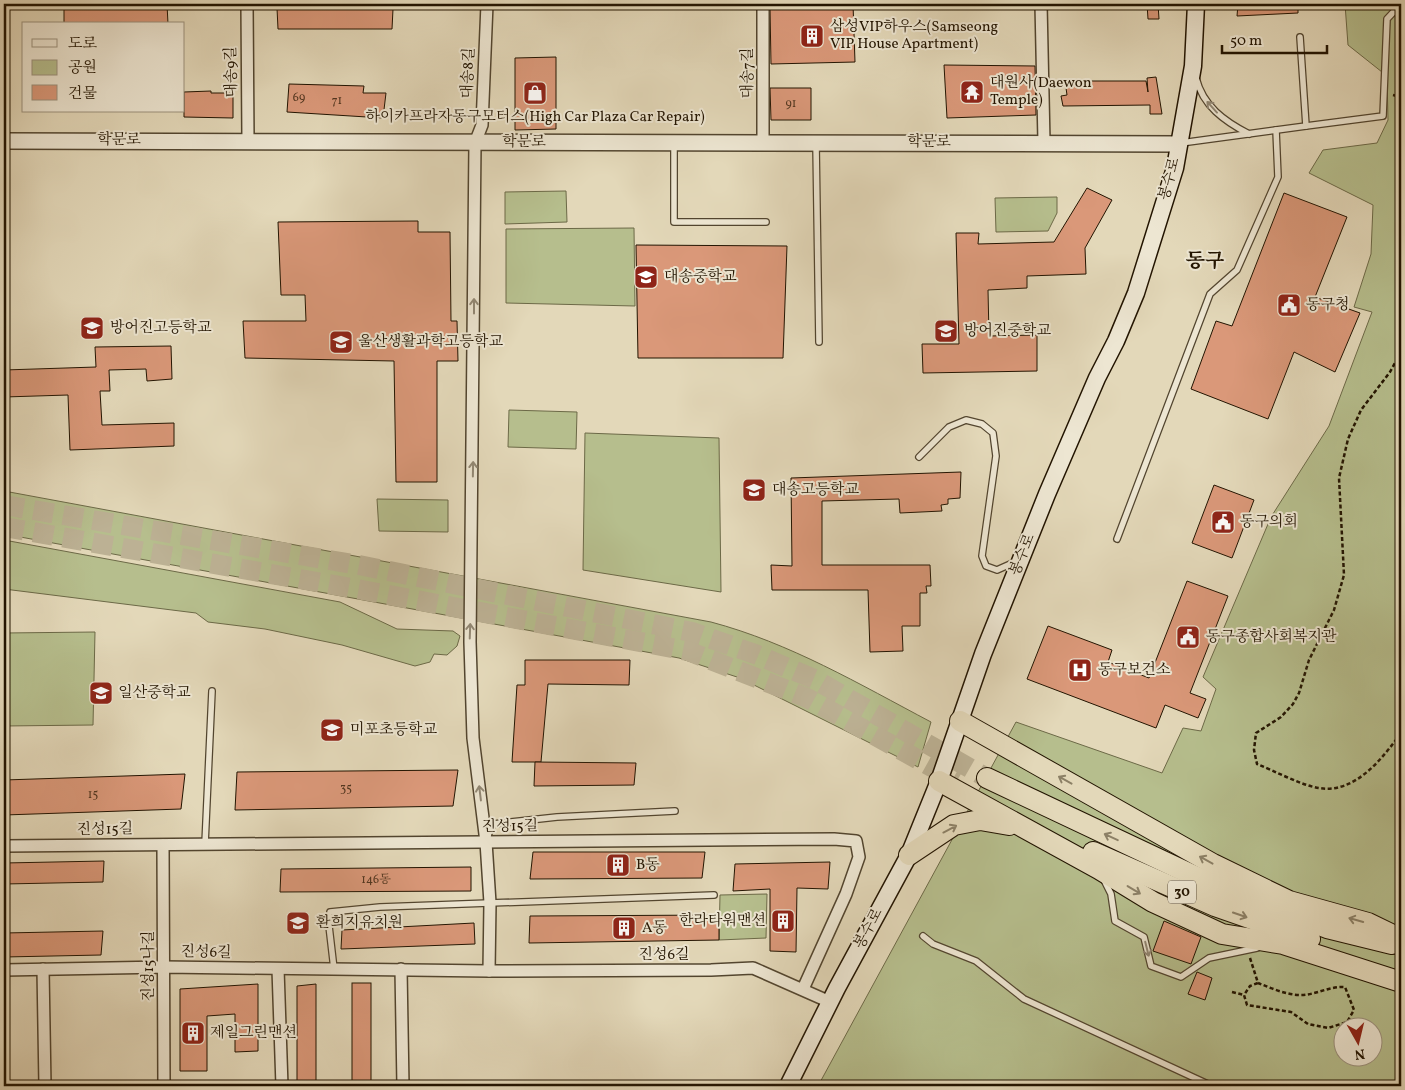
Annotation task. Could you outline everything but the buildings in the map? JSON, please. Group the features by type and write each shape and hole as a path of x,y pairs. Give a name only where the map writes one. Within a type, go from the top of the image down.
{"highway":[{"path":"960,721 1213,864 1288,901 1368,923 1401,939"},
{"path":"939,781 1099,869 1153,902 1222,934 1283,944 1401,982"},
{"name":"30","path":"1401,946 1327,928 1220,888 980,784 1103,858 1215,906 1401,970"},
{"path":"909,855 954,825 980,820 1022,827"}],"main road":[{"name":"봉수로","path":"788,1086 830,1002 909,855 939,781 983,654 1022,556 1082,411 1136,293 1175,168 1193,66 1196,4"}],"street":[{"name":"대송9길","path":"246,4 248,141"},
{"name":"대송8길","path":"486,842 474,738 470,652 475,143 482,126 487,4"},
{"name":"대송7길","path":"763,4 763,142"},
{"path":"1041,4 1044,142"},
{"name":"학문로","path":"4,141 475,143 1044,142 1179,144"},
{"name":"진성15길","path":"4,846 834,838 856,841 859,857 855,869 803,989"},
{"path":"486,842 490,903 490,971"},
{"name":"진성15나길","path":"163,845 164,1086"},
{"name":"진성6길","path":"4,970 164,967 490,971 712,970 752,968 830,1002"},
{"path":"43,969 45,1086"},
{"path":"278,969 282,1086"},
{"path":"401,969 403,1086"}],"lane":[{"path":"1179,144 1383,116 1387,19 1400,4"},
{"path":"1300,37 1306,126"},
{"path":"1193,66 1203,97 1211,107 1222,118 1249,134"},
{"path":"1117,539 1210,294 1237,270 1278,177 1276,130"},
{"path":"674,142 674,222 766,222"},
{"path":"816,142 819,342"},
{"path":"919,457 949,428 966,420 982,424 993,433 996,456 982,556 986,566 997,570 1010,566 1022,556"},
{"path":"205,844 212,690"},
{"path":"486,842 493,824 557,817 675,811"},
{"path":"1099,869 1111,894 1115,921 1144,937 1151,966 1181,976 1209,958 1248,949 1283,944"},
{"path":"334,969 329,926 330,912 380,907 714,895"},
{"path":"923,936 933,944 976,961 1024,999 1212,1086"}],"path":[{"path":"1401,352 1390,372 1361,410 1348,439 1339,478 1344,575 1334,610 1309,660 1299,693 1293,704 1281,718 1256,733 1254,750 1258,764 1317,788 1333,789 1355,782 1386,753 1401,733"},
{"path":"1248,949 1258,983"},
{"path":"1258,983 1275,990 1301,995 1333,986 1344,987 1354,1010 1347,1022 1328,1028 1308,1024 1291,1012 1247,1005 1244,995 1250,986 1258,983"},
{"path":"1232,992 1244,995"}],"green space":[{"path":"1345,4 1401,4 1401,1086 818,1086 1016,722 1162,773 1183,728 1201,731 1216,689 1203,677 1271,517 1329,426 1372,312 1354,307 1371,254 1373,205 1309,173 1323,150 1377,143 1388,120 1387,76 1348,45"},
{"path":"566,191 567,222 505,224 505,192"},
{"path":"1057,197 1057,213 1048,231 996,232 995,198"},
{"path":"634,228 635,306 506,303 506,229"},
{"path":"509,410 577,412 576,449 508,447"},
{"path":"585,433 719,438 721,592 583,570"},
{"path":"4,491 711,622 769,641 796,653 851,679 931,722 918,767 740,678 679,658 4,534"},
{"path":"377,499 448,500 448,532 379,531"},
{"path":"4,540 340,602 397,629 453,631 460,636 457,646 447,655 434,654 430,662 415,666 342,645 265,629 208,622 196,613 4,589"},
{"path":"95,632 93,725 4,726 4,633"},
{"path":"767,894 766,938 719,940 720,895"}],"tunnel":[{"path":"4,505 359,565 692,632 755,654 814,679 987,778"},
{"path":"4,527 362,590 688,651 807,698 957,781"}],"place":[{"name":"삼성VIP하우스(Samseong VIP House Apartment)","path":"812,36"},
{"name":"대원사(Daewon Temple)","path":"972,92"},
{"name":"하이카프라자동구모터스(High Car Plaza Car Repair)","path":"535,93"},
{"name":"대송중학교","path":"646,277"},
{"name":"동구청","path":"1289,305"},
{"name":"방어진고등학교","path":"92,328"},
{"name":"방어진중학교","path":"946,331"},
{"name":"울산생활과학고등학교","path":"341,342"},
{"name":"대송고등학교","path":"754,490"},
{"name":"동구의회","path":"1223,522"},
{"name":"동구종합사회복지관","path":"1188,637"},
{"name":"동구보건소","path":"1080,670"},
{"name":"일산중학교","path":"101,693"},
{"name":"미포초등학교","path":"332,730"},
{"name":"B동","path":"618,865"},
{"name":"한라타워맨션","path":"783,921"},
{"name":"환희지유치원","path":"298,923"},
{"name":"A동","path":"624,928"},
{"name":"제일그린맨션","path":"193,1033"}],"district":[{"name":"동구","path":"1205,262"}]}
